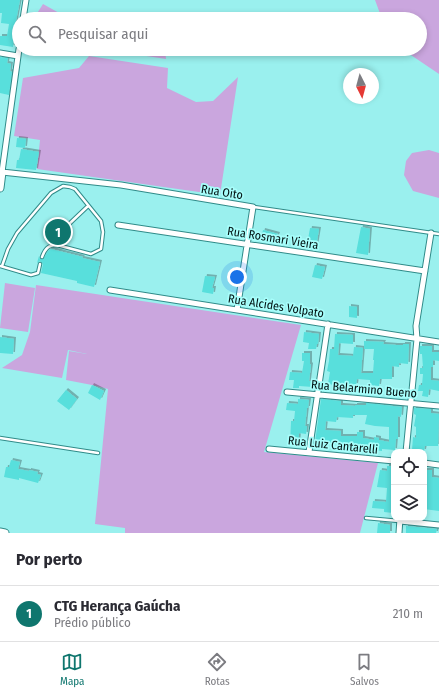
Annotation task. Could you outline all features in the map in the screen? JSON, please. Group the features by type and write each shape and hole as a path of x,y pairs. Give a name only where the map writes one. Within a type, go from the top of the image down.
{"street":[{"path":"24,12 26,0"},
{"path":"0,53 12,55"},
{"path":"0,188 18,56"},
{"name":"Rua Oito","path":"2,172 121,185 253,207"},
{"path":"237,310 253,207"},
{"name":"Rua Rosmari Vieira","path":"118,225 425,271"},
{"path":"406,449 417,339 416,326 431,233"},
{"name":"Rua Alcides Volpato","path":"110,290 439,342"},
{"path":"309,452 328,324"},
{"name":"Rua Belarmino Bueno","path":"287,392 439,406"},
{"name":"Rua Luiz Cantarelli","path":"270,449 391,461"},
{"path":"427,464 439,465"},
{"path":"398,533 400,521"},
{"path":"413,521 439,525"},
{"path":"0,532 5,533"}],"lane":[{"path":"40,264 38,273 31,275 1,266 17,233 51,193 63,186 70,187 75,189 101,221 103,232 101,250 91,254 57,245 51,245"},
{"path":"42,256 45,250 68,225 88,206"},
{"name":"Rua Oito","path":"253,207 439,234"},
{"path":"0,438 98,453"},
{"path":"366,518 391,519"}],"shaded area":[{"path":"375,0 439,0 439,74 412,56 427,56 427,12 379,12"},
{"path":"43,4 57,12 38,12"},
{"path":"89,56 168,68 167,88 196,102 213,101 238,77 220,195 37,169 40,140 14,136 23,78 79,68"},
{"path":"146,56 166,56 166,59"},
{"path":"429,150 439,153 439,198 413,191 404,175 406,161 412,153"},
{"path":"5,283 35,288 28,332 0,328"},
{"path":"36,285 301,325 264,452 378,463 360,533 125,533 125,528 95,524 108,389 66,380 69,351 87,354 68,350 62,378 2,368 22,355 30,332"}],"building":[{"path":"0,0 20,0 18,12 12,12 12,47 0,45 0,36 7,36 9,24 1,23 2,13 0,13"},
{"path":"0,57 8,58 7,63 11,64 10,71 12,72 9,95 0,93"},
{"path":"17,138 26,139 25,148 16,147"},
{"path":"21,149 39,152 36,170 16,168"},
{"path":"361,227 370,229 368,255 356,253"},
{"path":"310,228 319,229 316,247 307,245"},
{"path":"263,230 278,234 275,242 261,239"},
{"path":"51,249 100,262 94,287 77,283 77,281 41,273 43,264 40,261 37,263 39,256 40,259 43,259"},
{"path":"315,265 325,267 322,279 312,277"},
{"path":"205,276 215,277 212,288 214,288 213,294 202,292"},
{"path":"349,306 357,307 357,318 349,317"},
{"path":"304,332 319,334 316,349 308,349 309,343 303,342"},
{"path":"335,334 353,335 353,344 339,343 338,355 353,356 354,347 363,348 361,373 373,373 374,349 364,349 364,341 384,342 383,344 396,345 409,344 408,364 399,363 399,367 392,366 392,379 380,379 379,386 370,385 370,380 357,379 356,385 341,386 328,384 330,372 327,371 330,349 334,349"},
{"path":"0,337 14,339 13,354 0,353"},
{"path":"420,346 432,346 432,352 439,352 439,361 433,360 433,367 431,367 431,380 439,381 439,391 429,389 428,397 422,396 423,391 418,391 419,385 422,385 423,374 420,374 420,368 423,368"},
{"path":"302,353 310,353 311,365 309,381 313,381 313,387 299,386 299,388 293,388 294,380 289,380 290,372 302,373 304,361 302,361"},
{"path":"92,385 104,391 100,400 88,393"},
{"path":"66,390 77,399 69,410 57,401"},
{"path":"298,399 309,400 305,426 307,426 306,434 299,433 298,445 290,444 291,421 294,421 295,411 286,410 287,403 298,404"},
{"path":"321,399 341,401 341,405 355,406 366,405 366,403 402,407 401,417 398,416 398,439 396,439 395,449 382,449 382,451 372,450 372,448 366,447 351,447 351,444 315,442","holes":["353,415 367,415 365,424 389,427 389,442 379,440 379,438 374,437 374,440 363,438 363,432 357,432 357,436 341,436 341,431 325,430 326,421 336,422 337,417 353,418"]},
{"path":"414,408 431,409 431,413 439,414 438,446 425,446 424,449 412,449 413,437 416,438 416,427 414,426 416,415 414,414"},
{"path":"11,460 20,462 18,469 38,472 37,474 41,475 38,483 19,478 19,480 4,477 6,467 9,467"},
{"path":"387,466 391,466 391,513 384,512 384,509 372,508 373,501 386,502 387,488 377,487 380,470 387,471"},
{"path":"427,470 432,470 432,477 439,478 439,511 427,509"},
{"path":"378,523 390,525 390,533 377,533"},
{"path":"406,526 437,529 436,533 406,533"}],"place":[{"name":"CTG Herança Gaúcha","path":"58,232"}]}
